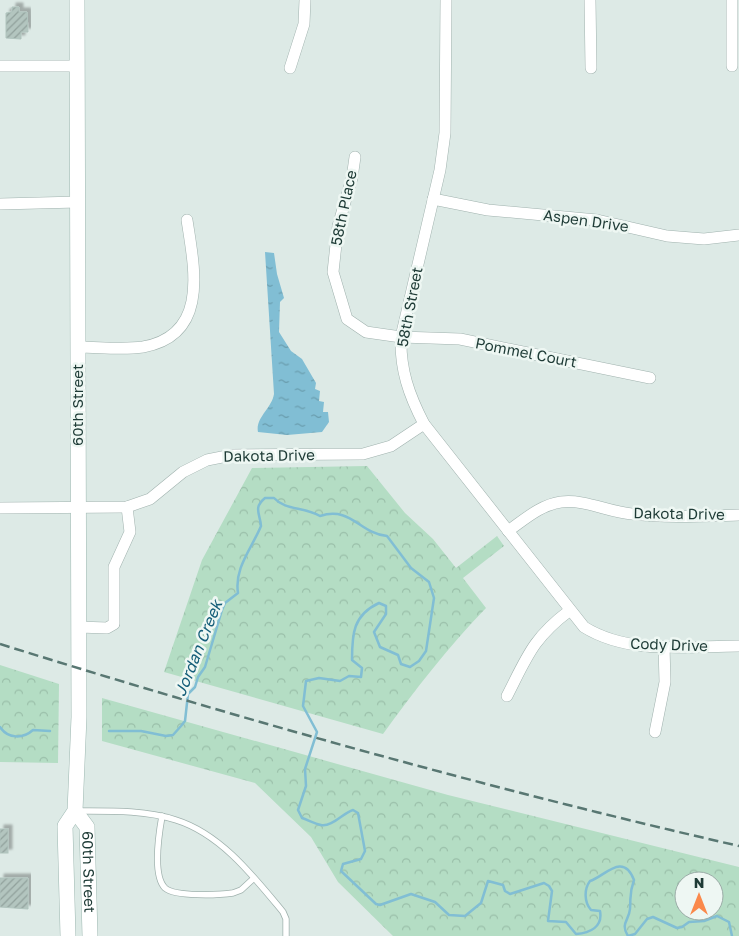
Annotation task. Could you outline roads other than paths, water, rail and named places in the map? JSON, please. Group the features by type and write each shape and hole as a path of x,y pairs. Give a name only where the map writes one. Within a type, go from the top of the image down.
{"main road":[{"name":"60th Street","path":"68,936 65,826 75,811 78,627 77,0"},
{"name":"60th Street","path":"75,811 87,827 90,936"}],"street":[{"path":"290,68 304,24 305,0"},
{"name":"58th Street","path":"446,0 445,133 434,199 401,337 401,365 407,388 424,424 569,611 584,627 601,638"},
{"path":"590,0 591,68"},
{"path":"732,0 732,66"},
{"path":"0,66 78,66"},
{"name":"58th Place","path":"355,157 335,246 333,272 338,296 347,319 366,332 401,337"},
{"name":"Aspen Drive","path":"434,199 488,210 597,220 666,236 704,239 739,235"},
{"path":"0,204 78,202"},
{"path":"78,347 143,347 166,338 183,322 191,306 195,289 188,220"},
{"name":"Pommel Court","path":"401,337 460,340 650,378"},
{"name":"Dakota Drive","path":"0,508 127,507 150,499 183,472 207,460 232,455 363,454 391,446 424,424"},
{"name":"Dakota Drive","path":"508,531 540,508 562,502 582,503 630,514 658,516 739,515"},
{"path":"78,627 107,628 114,624 114,567 130,532 127,507"},
{"path":"507,696 532,645 549,626 569,611"},
{"name":"Cody Drive","path":"601,638 631,645 739,646"},
{"path":"655,732 665,682 664,646"}],"lane":[{"path":"75,811 106,810 162,816 185,823 212,838 253,878 283,912 286,919 286,936"},
{"path":"162,816 158,837 159,873 160,881 168,890 180,894 233,893 241,890 253,878"}],"water":[{"path":"265,252 274,253 277,274 284,298 280,302 279,332 291,351 302,359 316,383 315,389 320,391 319,401 324,402 323,412 328,412 329,422 322,432 287,435 258,432 259,422 274,394"}],"waterway":[{"name":"Jordan Creek","path":"109,731 141,731 166,736 173,735 185,721 188,694 195,687 198,677 205,667 222,610 225,603 238,593 237,584 241,567 261,526 258,508 265,498 274,498 289,507 320,516 340,514 377,534 387,536 411,568 429,582 434,598 426,651 419,661 410,667 401,664 398,655 380,647 374,632 386,614 386,606 379,603 370,608 359,619 354,634 352,660 362,668 361,677 349,676 340,681 319,678 306,681 303,706 317,732 305,769 306,786 298,810 302,818 321,825 329,824 353,810 358,813 365,851 361,859 343,864 341,871 376,904 380,905 411,894 435,902 449,915 465,916 481,903 488,881 503,885 505,891 510,894 544,883 552,891 548,921 566,922 576,934 591,931 599,921 600,911 591,910 586,899 590,881 613,868 624,867 630,872 634,880 630,909 625,925 628,936 635,934 647,919 653,917 677,928 689,922 704,921 717,916 729,922 732,936"},
{"name":"Jordan Creek","path":"0,727 11,736 25,735 33,730 50,731"}],"railway":[{"path":"0,644 183,700 368,752 553,801 739,846"}]}
